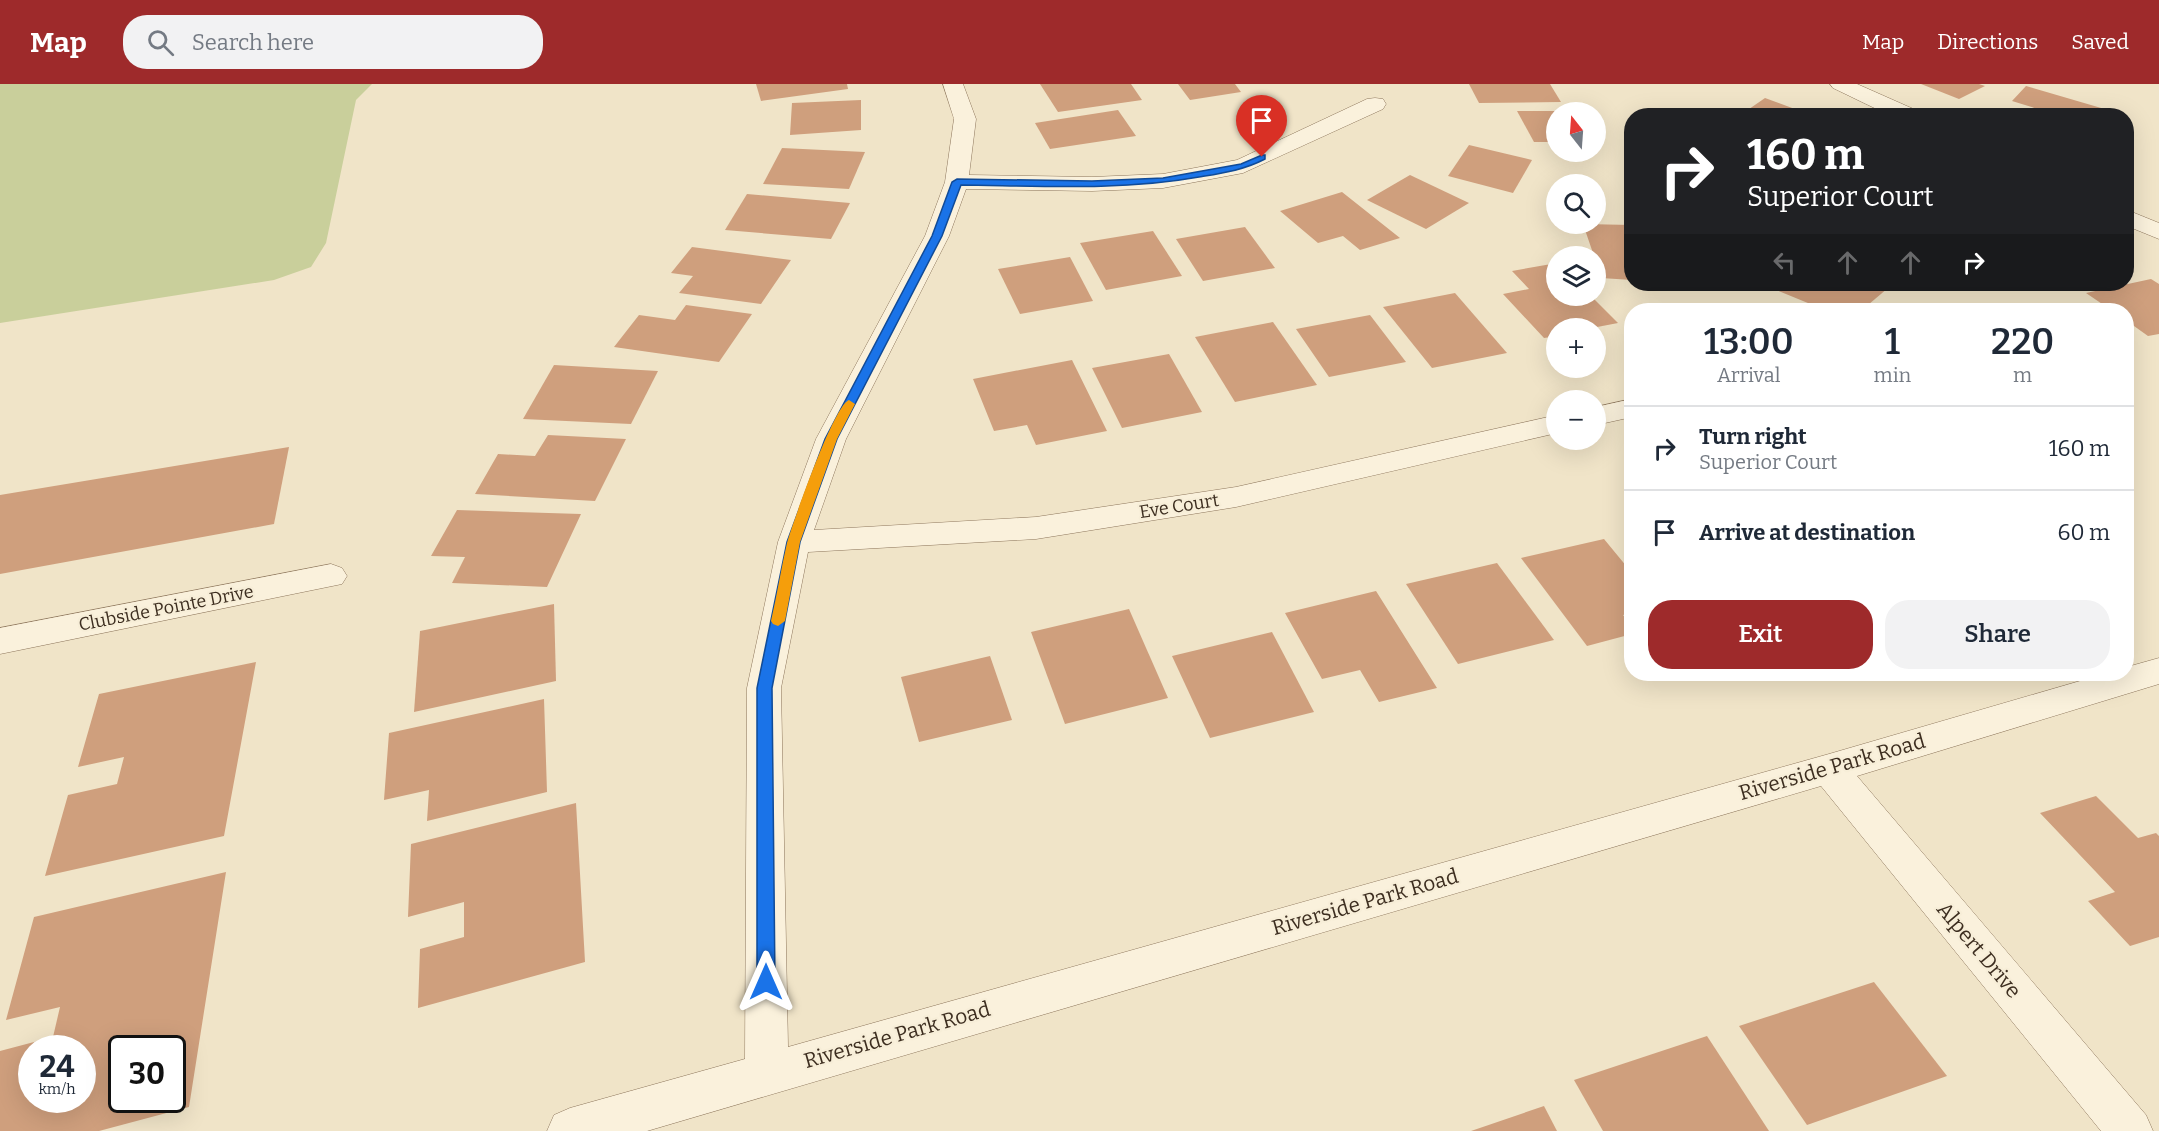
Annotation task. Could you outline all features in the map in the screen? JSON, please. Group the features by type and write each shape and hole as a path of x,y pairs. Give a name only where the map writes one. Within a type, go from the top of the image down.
{"street":[{"path":"766,1073 764,688 794,542 831,439 937,236 957,182 965,119 953,84"},
{"path":"1840,84 1892,108"},
{"path":"957,182 1092,184 1163,181 1243,166 1375,104"},
{"path":"2134,220 2159,232"},
{"path":"1606,414 1624,410"},
{"name":"Eve Court","path":"794,542 1048,526 1236,497 1546,427"},
{"name":"Clubside Pointe Drive","path":"3,648 331,576"},
{"name":"Riverside Park Road","path":"2134,678 2159,671"},
{"name":"Riverside Park Road","path":"570,1131 1829,769 2125,681"},
{"name":"Alpert Drive","path":"1829,769 2130,1131"}],"green space":[{"path":"0,84 372,84 356,100 326,243 311,267 274,280 0,323"}],"building":[{"path":"756,84 847,84 848,89 761,101"},
{"path":"1040,84 1131,84 1142,100 1058,112"},
{"path":"1178,84 1235,84 1241,92 1190,100"},
{"path":"1469,84 1550,84 1561,102 1546,102 1479,103"},
{"path":"1921,84 1979,84 1985,86 1959,99"},
{"path":"2026,86 2101,108 2035,108 2012,101"},
{"path":"1765,98 1792,108 1751,108"},
{"path":"861,100 861,130 790,135 792,103"},
{"path":"1118,110 1136,136 1050,149 1035,123"},
{"path":"1517,111 1546,111 1546,142 1534,142"},
{"path":"1469,145 1532,160 1513,193 1448,176"},
{"path":"782,148 865,152 849,189 763,184"},
{"path":"1410,175 1469,203 1426,229 1367,200"},
{"path":"1342,192 1400,238 1360,250 1343,236 1318,243 1280,211"},
{"path":"747,194 850,203 831,239 725,230"},
{"path":"1606,224 1624,225 1624,279 1606,278 1606,246 1591,246 1586,234 1606,234"},
{"path":"1245,227 1275,268 1203,281 1176,239"},
{"path":"1153,231 1182,276 1106,290 1080,243"},
{"path":"692,247 791,260 761,304 679,293 693,276 671,273"},
{"path":"1070,257 1093,301 1020,314 998,269"},
{"path":"1546,265 1546,306 1601,306 1618,323 1606,325 1606,318 1546,318 1546,338 1544,338 1503,294 1529,289 1512,271"},
{"path":"2151,279 2159,284 2159,334 2148,336 2134,326 2134,303 2101,303 2086,293 2134,291 2134,283"},
{"path":"1779,291 1884,291 1870,303 1808,303"},
{"path":"1455,293 1507,353 1432,368 1383,307"},
{"path":"686,305 752,314 719,362 614,347 639,315 675,320"},
{"path":"1370,315 1406,362 1329,377 1296,329"},
{"path":"1273,322 1317,385 1235,402 1195,337"},
{"path":"1169,354 1202,412 1122,428 1092,368"},
{"path":"1072,360 1107,431 1036,445 1027,425 994,431 973,379"},
{"path":"554,365 658,371 631,424 523,419"},
{"path":"548,435 626,439 595,501 475,494 498,454 535,456"},
{"path":"289,447 274,524 0,574 0,495"},
{"path":"457,510 581,514 547,587 452,583 465,557 431,556"},
{"path":"1604,539 1624,563 1624,636 1587,646 1521,558"},
{"path":"1497,563 1554,640 1458,664 1406,584"},
{"path":"1376,591 1437,688 1379,702 1360,670 1322,679 1285,613"},
{"path":"554,604 556,681 414,712 420,631"},
{"path":"1129,609 1168,698 1065,724 1031,632"},
{"path":"1272,632 1314,712 1210,738 1172,656"},
{"path":"990,656 1012,720 919,742 901,677"},
{"path":"256,662 224,836 45,876 68,795 117,784 124,757 78,767 99,694"},
{"path":"544,699 547,792 427,821 429,790 384,800 389,733"},
{"path":"2096,796 2138,838 2156,833 2159,836 2159,937 2130,946 2088,901 2115,892 2040,813"},
{"path":"576,803 585,962 418,1008 420,949 464,937 464,902 408,917 411,844"},
{"path":"226,872 189,1107 186,1108 186,1035 108,1035 108,1113 166,1113 99,1131 0,1131 0,1051 18,1046 18,1113 96,1113 96,1035 53,1035 60,1007 6,1020 34,917"},
{"path":"1874,982 1947,1076 1807,1125 1739,1026"},
{"path":"1707,1036 1769,1131 1603,1131 1574,1080"},
{"path":"1544,1106 1557,1131 1471,1131"}],"slow traffic":[{"path":"778,621 794,542 831,439 849,404"}],"route":[{"path":"766,982 764,688 794,542 831,439 937,236 957,182 1092,184 1163,181 1243,166 1262,157"}]}
